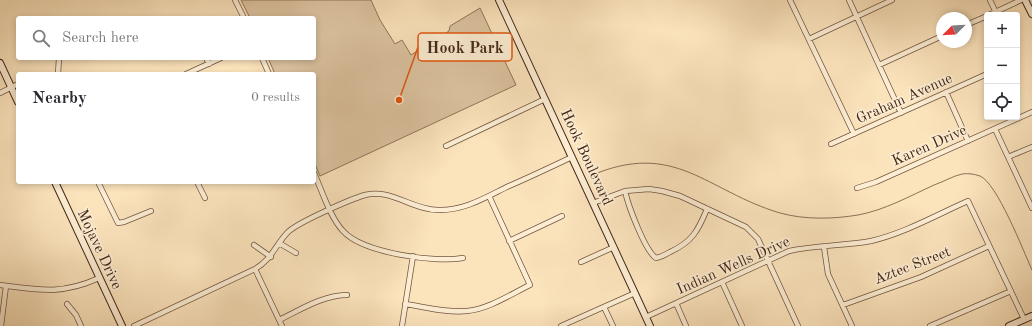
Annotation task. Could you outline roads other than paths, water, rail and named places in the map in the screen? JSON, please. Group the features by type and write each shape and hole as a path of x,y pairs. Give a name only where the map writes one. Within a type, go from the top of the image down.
{"main road":[{"name":"Hook Boulevard","path":"499,0 650,326"},
{"path":"1025,0 1032,14"},
{"path":"0,63 16,98"},
{"name":"Mojave Drive","path":"56,184 122,326"},
{"path":"1009,326 1032,316"}],"street":[{"path":"235,0 243,16"},
{"path":"790,0 854,134"},
{"path":"849,0 901,113"},
{"path":"809,39 892,0"},
{"path":"990,0 996,12"},
{"path":"999,12 1022,0"},
{"path":"972,22 984,17"},
{"path":"879,65 936,39"},
{"path":"58,72 59,60"},
{"path":"207,60 209,64"},
{"path":"191,72 217,60"},
{"path":"263,60 268,72"},
{"name":"Graham Avenue","path":"831,144 984,75"},
{"path":"0,93 16,85"},
{"path":"946,92 968,141"},
{"path":"446,146 545,99"},
{"name":"Karen Drive","path":"857,188 876,182 1032,112"},
{"path":"995,129 1032,208"},
{"path":"1008,157 1032,146"},
{"path":"134,326 256,269 270,257 287,232 297,225 359,197 373,193 392,196 412,205 439,210 462,207 572,157"},
{"path":"316,178 342,230 354,241 374,249 413,256 442,260 463,258"},
{"path":"99,184 118,223 124,222 151,210"},
{"path":"198,184 204,198"},
{"path":"593,203 625,191 649,189 662,191 680,196 746,227 753,233 768,261 798,326"},
{"path":"625,191 628,205 651,255 656,258 674,251 689,242 695,235 707,209"},
{"path":"405,304 455,312 468,311 483,307 530,285 489,196"},
{"name":"Indian Wells Drive","path":"646,317 789,251 806,247 847,245 895,234 968,201 989,246"},
{"path":"509,240 562,216"},
{"path":"279,243 296,253"},
{"path":"254,245 270,257"},
{"path":"989,246 1024,319"},
{"name":"Aztec Street","path":"842,305 921,277 989,246"},
{"path":"581,262 614,247"},
{"path":"824,247 828,274 852,326"},
{"path":"402,326 413,256"},
{"path":"256,269 282,326"},
{"path":"0,286 57,290 72,288 99,278"},
{"path":"722,282 742,326"},
{"path":"1,326 6,286"},
{"path":"930,326 1010,291"},
{"path":"561,326 635,293"},
{"path":"279,320 326,298 337,295 347,295"},
{"path":"676,303 686,326"},
{"path":"67,304 76,315 81,326"},
{"path":"604,306 614,326"}],"waterway":[{"path":"590,176 620,166 645,163 668,166 689,172 754,204 780,213 799,217 829,218 858,215 878,210 955,176 962,174 973,174 980,176 987,181 1002,204 1032,270"}],"place":[{"name":"Hook Park","path":"399,100"}]}
